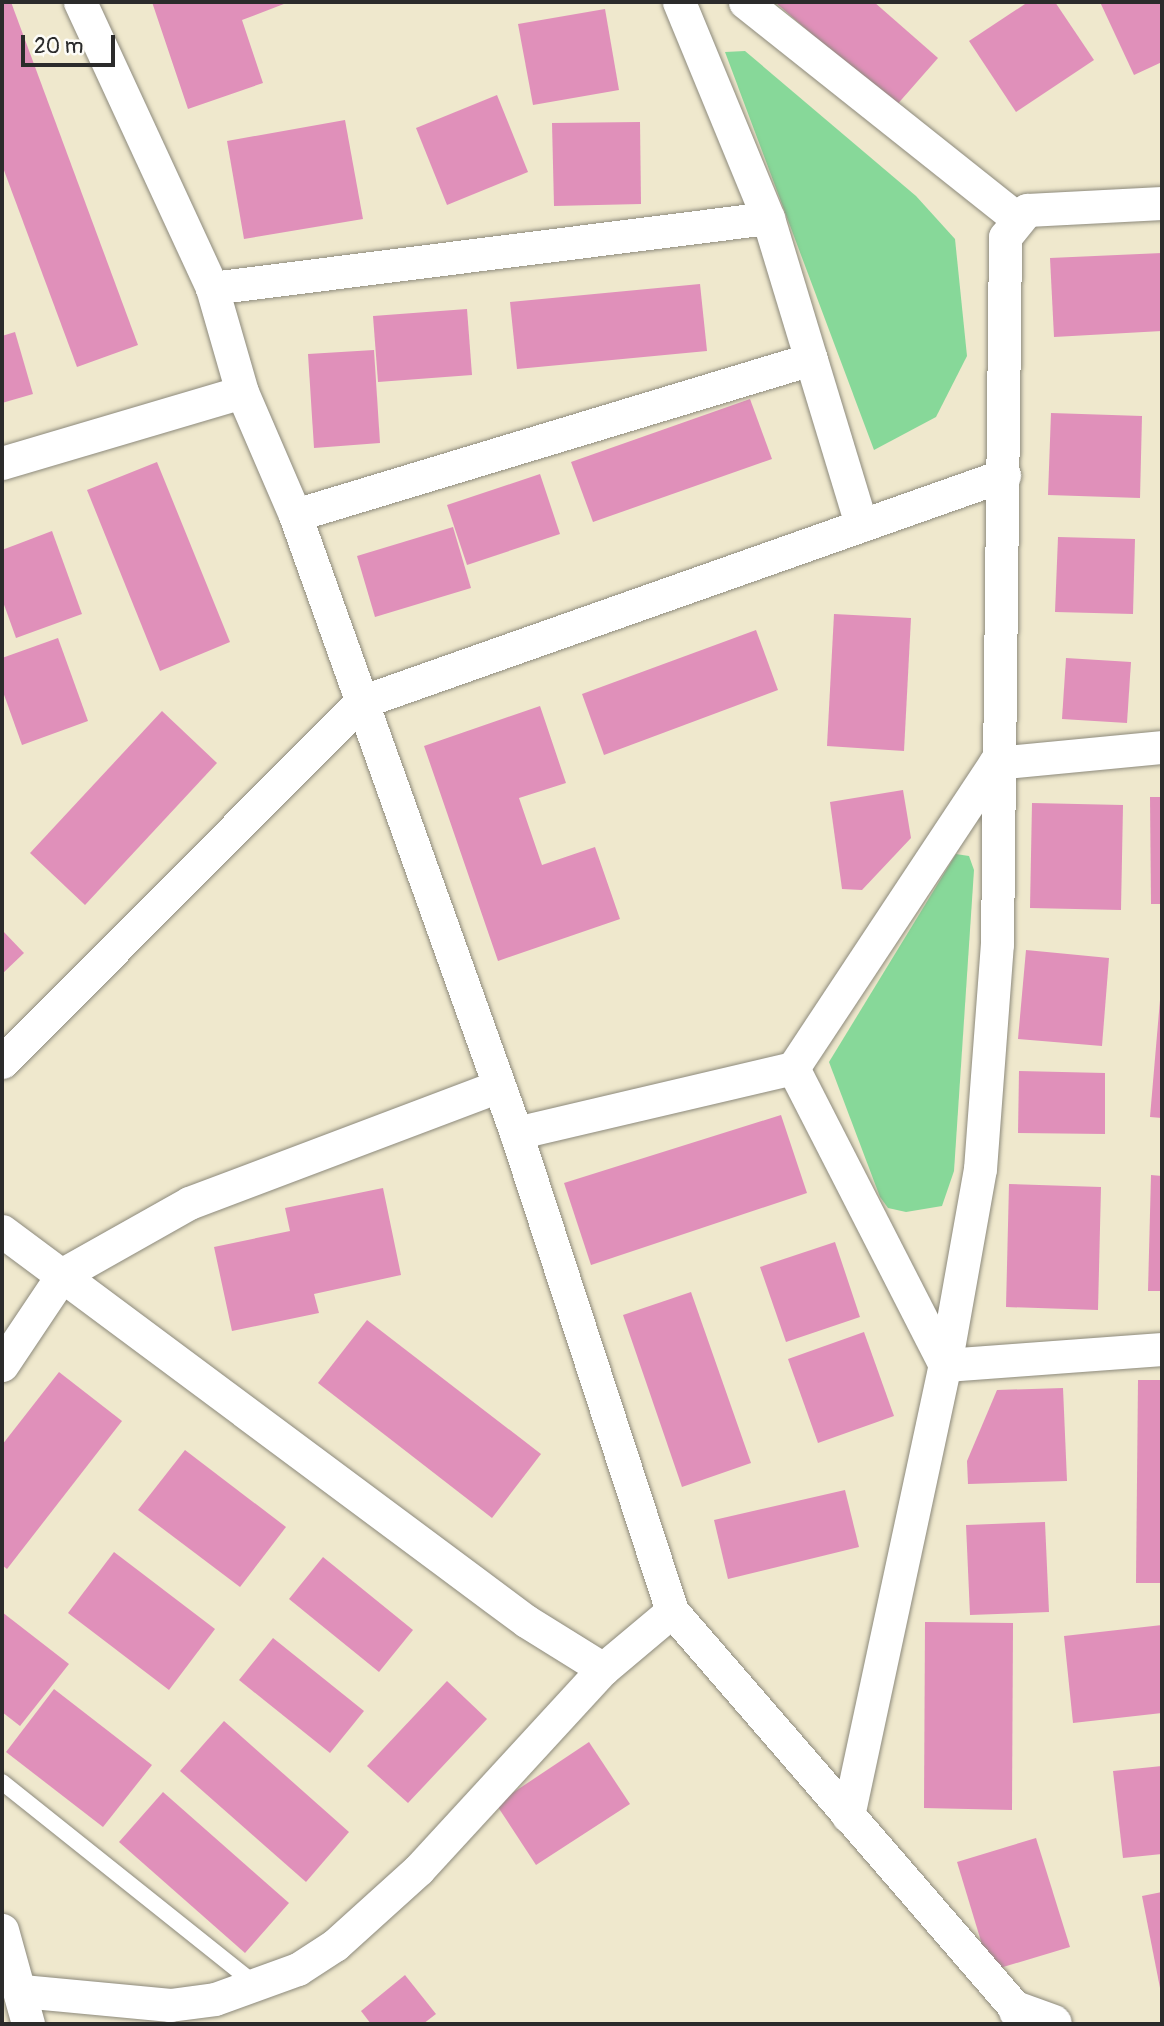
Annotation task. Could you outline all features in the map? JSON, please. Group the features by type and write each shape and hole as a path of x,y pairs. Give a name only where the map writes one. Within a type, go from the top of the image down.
{"main road":[{"path":"1018,2020 1054,2024"}],"street":[{"path":"80,2 212,288 242,392 295,515 516,1133 672,1611 1018,2020"},
{"path":"679,2 768,218 861,525"},
{"path":"744,2 1015,217"},
{"path":"848,1816 945,1366 980,1169 997,944 995,763 1004,475 1005,237 1015,217 1027,210 1162,203"},
{"path":"212,288 768,218"},
{"path":"295,515 811,359"},
{"path":"2,463 242,392"},
{"path":"2,1062 361,702 1004,475"},
{"path":"995,763 1162,747"},
{"path":"516,1133 793,1068 995,763"},
{"path":"793,1068 945,1366"},
{"path":"2,1365 63,1274 188,1203 498,1086"},
{"path":"2,1231 526,1621 603,1669"},
{"path":"945,1366 1162,1349"},
{"path":"22,1991 170,2006 257,1986 316,1958 376,1910 603,1669 672,1611"},
{"path":"2,1930 22,1991 28,2024"},
{"path":"170,2006 204,2024"}],"lane":[{"path":"2,1782 257,1986"}],"green space":[{"path":"745,51 916,196 955,239 967,356 936,417 874,450 725,52"},
{"path":"956,854 969,856 974,870 954,1171 942,1206 906,1212 888,1208 880,1197 829,1062"}],"building":[{"path":"2,2 11,2 138,345 77,367 2,165"},
{"path":"152,2 289,2 242,20 263,83 188,109"},
{"path":"775,2 874,2 938,58 895,107"},
{"path":"1028,2 1055,2 1094,60 1016,112 969,41"},
{"path":"1100,2 1162,2 1162,62 1134,75"},
{"path":"605,9 619,90 533,105 518,24"},
{"path":"497,95 528,172 447,205 416,128"},
{"path":"345,120 363,219 244,239 227,141"},
{"path":"640,122 641,204 554,206 552,123"},
{"path":"1162,253 1162,331 1054,337 1050,258"},
{"path":"700,284 707,351 517,369 510,302"},
{"path":"467,309 472,375 378,382 373,316"},
{"path":"15,332 33,394 2,403 2,336"},
{"path":"374,350 380,443 314,448 308,354"},
{"path":"750,399 772,459 593,522 571,462"},
{"path":"1051,413 1142,416 1140,498 1048,495"},
{"path":"157,462 230,642 160,671 87,490"},
{"path":"540,474 560,534 467,565 447,505"},
{"path":"453,527 471,588 375,617 357,556"},
{"path":"52,531 82,614 16,638 2,599 2,550"},
{"path":"1058,537 1135,539 1133,614 1055,612"},
{"path":"834,614 911,618 904,751 827,746"},
{"path":"756,630 778,690 604,755 582,694"},
{"path":"58,638 88,721 22,745 2,689 2,658"},
{"path":"1066,658 1131,662 1127,723 1062,719"},
{"path":"540,706 566,783 519,798 542,865 595,847 620,919 498,961 424,746"},
{"path":"162,711 217,763 85,905 30,853"},
{"path":"903,790 911,838 862,890 842,889 830,802"},
{"path":"1150,797 1162,797 1162,904 1151,904"},
{"path":"1032,803 1123,805 1121,910 1030,908"},
{"path":"2,930 24,953 2,974"},
{"path":"1026,950 1109,958 1102,1046 1018,1039"},
{"path":"1162,1000 1162,1118 1150,1117"},
{"path":"1019,1071 1105,1073 1105,1134 1018,1133"},
{"path":"781,1115 807,1193 591,1265 564,1183"},
{"path":"1151,1175 1162,1176 1162,1291 1148,1291"},
{"path":"1009,1184 1101,1187 1098,1310 1006,1307"},
{"path":"383,1188 401,1275 314,1294 319,1313 232,1331 214,1247 290,1231 285,1208"},
{"path":"835,1242 860,1317 786,1342 760,1267"},
{"path":"691,1292 751,1463 682,1487 623,1315"},
{"path":"367,1320 541,1454 492,1518 318,1383"},
{"path":"864,1332 894,1416 818,1443 788,1359"},
{"path":"59,1372 122,1421 7,1569 2,1565 2,1445"},
{"path":"1138,1380 1162,1380 1162,1583 1136,1583"},
{"path":"1063,1388 1067,1481 968,1484 967,1461 997,1390"},
{"path":"185,1450 286,1527 240,1587 138,1510"},
{"path":"845,1490 859,1547 728,1579 714,1520"},
{"path":"1045,1522 1049,1612 970,1615 966,1525"},
{"path":"114,1552 215,1629 169,1690 68,1613"},
{"path":"323,1557 413,1630 379,1672 289,1599"},
{"path":"2,1612 69,1664 20,1726 2,1712"},
{"path":"925,1622 1013,1623 1012,1810 924,1808"},
{"path":"1162,1625 1162,1713 1073,1723 1064,1636"},
{"path":"273,1638 364,1711 330,1753 239,1680"},
{"path":"447,1681 487,1719 408,1803 367,1766"},
{"path":"54,1689 152,1765 103,1827 6,1752"},
{"path":"224,1721 349,1832 306,1882 180,1771"},
{"path":"589,1742 630,1804 536,1865 496,1804"},
{"path":"1162,1766 1162,1854 1123,1858 1113,1771"},
{"path":"163,1792 289,1903 245,1953 119,1842"},
{"path":"1036,1838 1070,1947 990,1971 957,1862"},
{"path":"1162,1892 1162,1993 1161,1993 1142,1896"},
{"path":"405,1975 436,2014 423,2024 371,2024 361,2011"}]}
